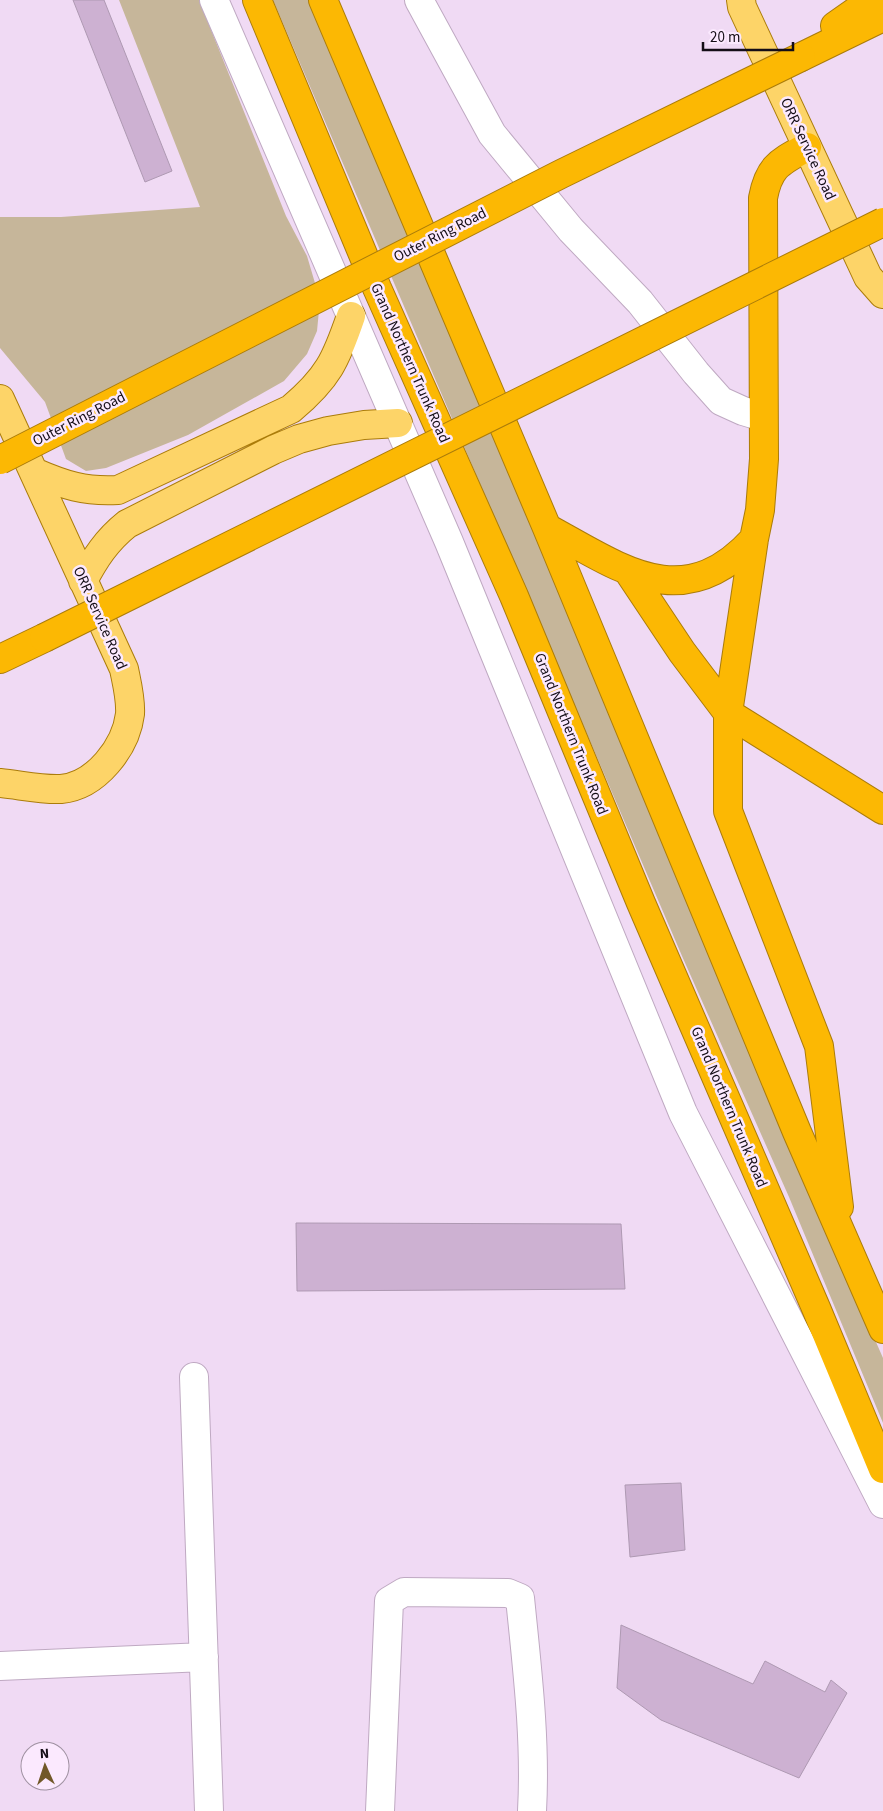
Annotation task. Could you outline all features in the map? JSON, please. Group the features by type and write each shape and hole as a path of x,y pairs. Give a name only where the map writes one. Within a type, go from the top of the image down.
{"highway":[{"name":"Grand Northern Trunk Road","path":"257,0 377,288 514,596 640,903 816,1308 883,1469"},
{"path":"324,0 548,528 797,1132 883,1329"},
{"path":"801,57 832,29 872,0"},
{"name":"Outer Ring Road","path":"0,460 561,174 883,17"},
{"path":"808,147 777,163 766,181 763,198 764,459 760,510 728,713 728,811 819,1046 843,1238"},
{"path":"0,659 883,222"},
{"path":"798,265 883,237"},
{"path":"548,528 628,571 655,578 684,581 708,575 736,558 754,539"},
{"path":"628,571 682,652 728,713 883,810"}],"main road":[{"name":"ORR Service Road","path":"741,0 742,7 868,276 883,294"},
{"path":"34,472 64,485 92,492 118,490 291,409 327,375 337,355 351,316"},
{"name":"ORR Service Road","path":"0,399 124,669 130,693 130,715 123,741 108,763 89,779 62,789 0,783"},
{"path":"84,581 100,550 115,534 128,524 273,450 328,431 398,423"}],"street":[{"path":"214,0 449,542 683,1113 883,1504"},
{"path":"419,0 492,134 570,230 640,302 696,373 721,400 743,411 763,417"},
{"path":"194,1377 209,1811"},
{"path":"380,1811 389,1601 404,1592 508,1593 520,1598 529,1689 533,1785 532,1811"},
{"path":"0,1666 204,1657"}],"shaded area":[{"path":"119,0 199,0 286,216 307,256 320,300 317,331 307,354 284,381 188,435 106,468 86,471 66,459 45,402 0,348 0,217 61,217 200,207"},
{"path":"273,0 310,0 809,1189 883,1358 883,1423 789,1197 682,956"}],"building":[{"path":"73,0 104,0 172,171 145,182"},
{"path":"296,1223 621,1224 625,1289 297,1291"},
{"path":"681,1483 685,1550 630,1557 625,1485"},
{"path":"621,1625 753,1684 765,1661 825,1692 831,1680 847,1693 799,1778 661,1720 617,1688"}]}
